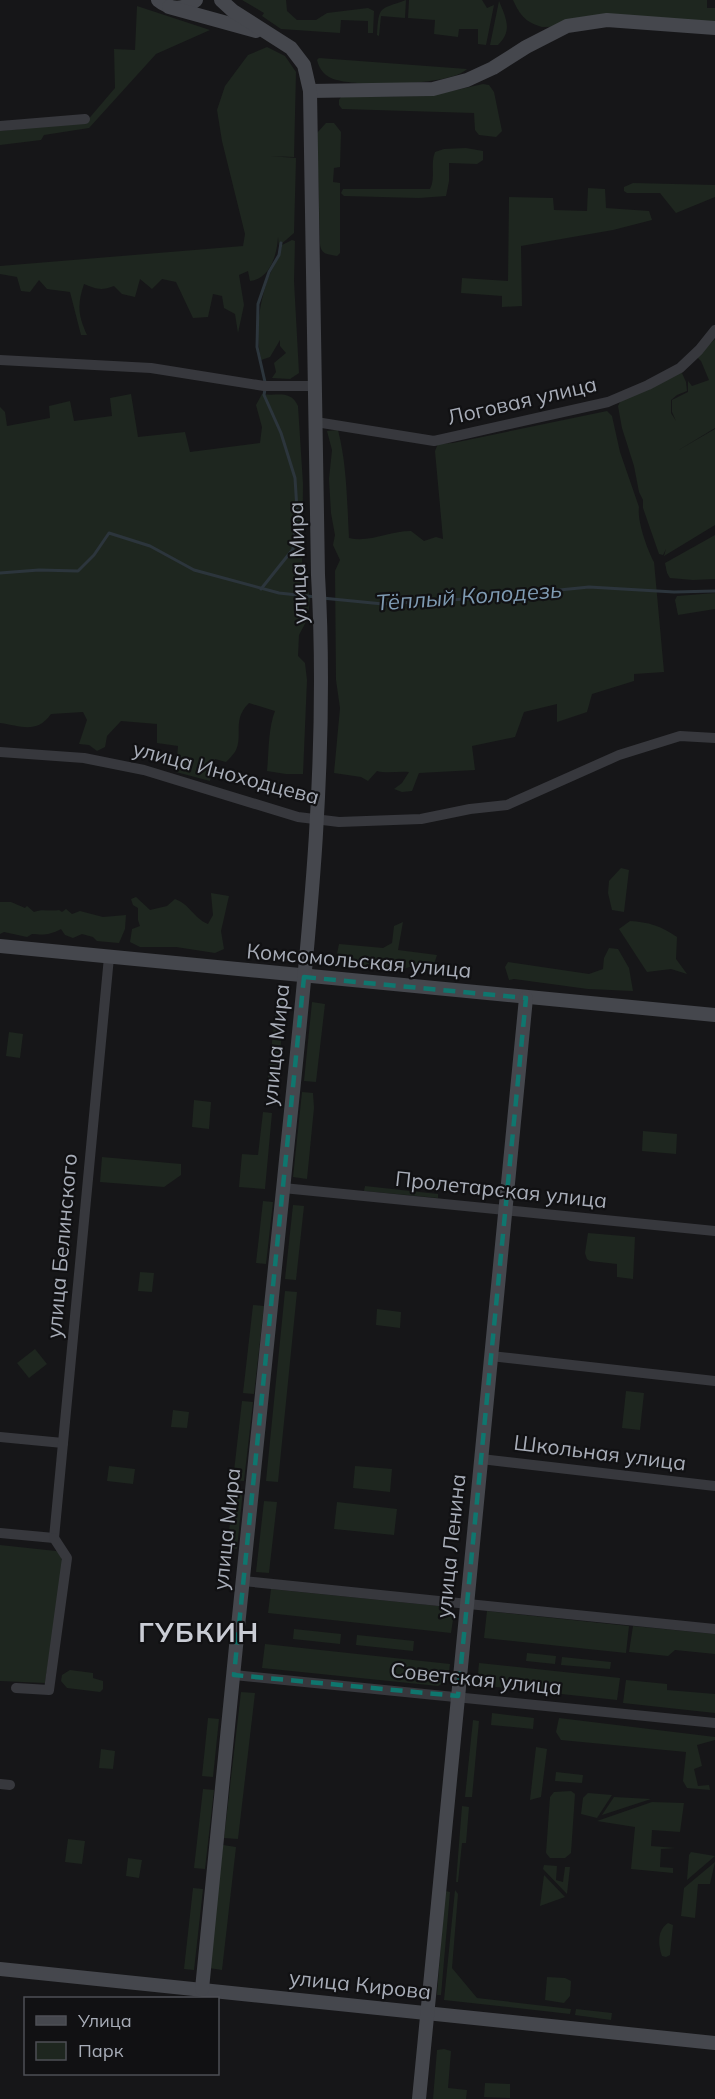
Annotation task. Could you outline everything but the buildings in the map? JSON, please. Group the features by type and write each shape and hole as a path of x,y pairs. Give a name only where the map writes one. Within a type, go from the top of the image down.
{"street":[{"path":"160,2 186,7 196,0"},
{"name":"улица Мира","path":"202,1989 304,977 321,744 321,629 309,91 304,66 297,54 233,11 221,0"},
{"path":"160,2 272,36"},
{"path":"309,91 433,89 467,80 493,68 526,47 567,26 607,20 715,28"},
{"path":"0,126 85,119"},
{"name":"Логовая улица","path":"316,422 434,441 608,402 680,368 715,330"},
{"path":"0,360 151,368 264,386 314,386"},
{"name":"улица Иноходцева","path":"0,752 84,758 134,768 298,817 339,822 421,819 470,809 507,805 619,755 680,736 715,738"},
{"name":"Комсомольская улица","path":"0,946 715,1015"},
{"name":"улица Белинского","path":"54,1538 109,957"},
{"name":"улица Ленина","path":"419,2099 526,998"},
{"name":"Пролетарская улица","path":"283,1188 715,1231"},
{"path":"491,1356 715,1381"},
{"path":"0,1437 63,1443"},
{"name":"Школьная улица","path":"481,1459 715,1486"},
{"path":"0,1533 54,1538 67,1558 49,1690 16,1688"},
{"path":"243,1581 715,1629"},
{"name":"Советская улица","path":"234,1675 715,1723"},
{"name":"улица Кирова","path":"0,1969 715,2043"}],"highlighted area":[{"path":"304,977 526,998 458,1696 234,1675"}],"green space":[{"path":"242,0 286,0 287,11 297,20 316,20 327,13 368,8 374,11 373,33 368,33 368,21 341,20 340,33 281,29 262,16 264,13"},
{"path":"406,0 405,18 381,16 379,36 377,35 382,10"},
{"path":"409,0 482,0 487,8 494,5 486,45 478,44 478,29 459,29 458,37 434,34 435,20 408,18"},
{"path":"513,0 707,0 707,8 715,8 715,24 542,27 531,23 524,17"},
{"path":"499,1 507,29 503,40 498,45 490,45"},
{"path":"137,6 210,30 156,54 89,128 44,135 41,140 0,145 0,131 86,122 115,88 114,49 135,50"},
{"path":"267,47 285,56 296,72 294,157 270,156 296,158 294,233 279,246 278,237 274,258 263,276 250,281 248,271 239,275 244,305 238,333 235,314 224,308 222,296 213,294 208,317 193,318 176,282 162,279 152,289 140,279 135,297 122,294 114,286 99,289 84,284 80,298 80,310 87,335 81,335 70,292 47,289 39,280 30,292 21,291 17,277 0,274 0,266 243,246 245,234 222,141 217,110 225,86 248,55"},
{"path":"319,58 467,69 457,75 422,82 359,83 331,78 319,66 317,60"},
{"path":"483,84 489,85 494,92 502,131 496,137 479,135 475,130 474,113 342,109 339,105 341,97 429,96"},
{"path":"326,123 334,123 341,132 340,167 334,168 333,182 340,183 340,253 337,256 323,252 320,244 317,133"},
{"path":"466,148 483,151 483,160 477,164 449,163 446,196 419,198 344,196 341,193 343,189 430,189 435,152 444,149"},
{"path":"633,183 715,185 715,197 676,213 660,193 627,193 624,191 624,187"},
{"path":"588,188 605,189 606,208 649,211 652,220 613,230 521,246 522,306 502,307 502,296 461,293 462,278 508,281 509,197 553,198 554,210 587,211"},
{"path":"292,240 295,241 294,281 299,373 290,379 272,378 276,372 274,363 286,353 280,346 280,340 270,357 261,360 258,338 260,307 269,276 282,245"},
{"path":"715,339 715,428 677,451 715,429 715,525 664,556 666,549 663,555 659,554 643,508 643,500 639,492 618,406 621,400 681,371 687,391 671,400 671,413 676,421 672,412 672,400 688,392 688,381 692,386 709,380 697,357"},
{"path":"131,394 138,437 185,432 190,452 260,443 262,427 256,405 262,394 291,397 298,406 303,484 302,565 310,598 308,618 299,635 298,656 305,663 307,680 303,774 267,771 270,733 275,711 249,703 239,721 236,750 226,762 215,759 210,781 176,772 178,746 157,743 157,724 121,721 107,736 105,747 97,751 89,745 79,744 87,720 83,712 51,714 40,724 28,727 0,723 0,407 5,412 7,426 50,418 49,406 70,401 74,421 112,416 110,398"},
{"path":"607,411 612,416 620,452 639,507 643,535 654,562 664,672 634,674 634,681 592,694 587,712 557,722 557,704 524,712 515,737 472,746 475,770 419,773 412,791 402,792 394,789 402,783 409,772 377,771 368,781 361,777 334,773 340,708 336,680 335,571 340,560 333,545 335,535 329,479 332,450 327,431 338,430 341,443 349,538 364,539 411,531 424,541 436,537 443,539 435,451 438,444 453,443"},
{"path":"715,535 715,579 670,578 665,563"},
{"path":"715,593 715,609 678,615 675,600 677,596"},
{"path":"621,868 629,870 624,912 612,910 608,893 609,881"},
{"path":"211,893 229,896 221,931 224,949 215,953 176,947 140,947 130,942 132,929 140,926 138,908 133,905 131,899 136,897 150,910 167,906 175,899 185,904 198,918 208,924 213,915"},
{"path":"0,902 11,902 25,908 27,906 34,912 59,910 62,912 66,909 72,914 80,911 103,917 126,915 125,929 119,943 97,941 93,937 82,934 73,938 65,935 61,929 27,937 4,932 0,934"},
{"path":"630,921 654,925 677,937 676,959 687,974 671,969 647,972 619,929"},
{"path":"403,922 398,950 437,955 432,970 418,964 404,969 342,965 336,959 339,944 383,948 392,943 394,926"},
{"path":"609,948 618,949 629,968 633,991 588,989 509,980 505,967 508,962 589,974 603,969 604,958"},
{"path":"277,1000 286,1001 275,1093 266,1092"},
{"path":"312,1002 325,1004 316,1082 304,1081"},
{"path":"9,1032 23,1034 20,1058 6,1056"},
{"path":"302,1092 313,1093 314,1108 307,1179 293,1177"},
{"path":"194,1100 211,1102 209,1129 192,1127"},
{"path":"263,1112 272,1113 265,1189 239,1187 242,1154 258,1155"},
{"path":"643,1131 677,1134 676,1154 642,1151"},
{"path":"102,1157 181,1164 181,1175 164,1187 100,1182"},
{"path":"365,1186 438,1194 438,1198 364,1191"},
{"path":"263,1201 273,1202 266,1264 256,1263"},
{"path":"293,1205 304,1206 296,1280 285,1279"},
{"path":"588,1233 635,1237 633,1279 617,1277 617,1264 587,1259 585,1253"},
{"path":"140,1272 154,1273 152,1292 138,1291"},
{"path":"285,1291 297,1292 278,1482 266,1481"},
{"path":"253,1305 264,1306 254,1394 243,1393"},
{"path":"377,1309 401,1312 400,1328 376,1325"},
{"path":"35,1349 47,1364 29,1378 17,1363"},
{"path":"626,1391 644,1393 640,1430 622,1428"},
{"path":"242,1401 253,1402 244,1481 233,1480"},
{"path":"173,1410 189,1412 187,1428 171,1427"},
{"path":"109,1466 135,1469 133,1484 107,1481"},
{"path":"355,1466 392,1469 390,1492 353,1488"},
{"path":"234,1489 243,1490 237,1549 227,1548"},
{"path":"264,1501 277,1502 269,1573 256,1572"},
{"path":"337,1502 397,1509 394,1535 334,1529"},
{"path":"0,1545 60,1553 63,1565 45,1683 0,1681"},
{"path":"271,1589 449,1607 454,1613 451,1633 268,1613"},
{"path":"487,1611 629,1626 626,1653 484,1638"},
{"path":"633,1626 715,1634 715,1654 675,1650 668,1656 629,1652"},
{"path":"294,1629 341,1634 340,1644 293,1639"},
{"path":"357,1635 414,1641 413,1651 356,1645"},
{"path":"265,1644 450,1664 448,1680 438,1686 262,1668"},
{"path":"527,1653 556,1656 555,1664 526,1661"},
{"path":"562,1657 611,1662 610,1669 561,1665"},
{"path":"479,1663 620,1678 617,1700 477,1685"},
{"path":"70,1670 93,1673 93,1678 103,1681 103,1689 100,1692 67,1688 61,1681 62,1675"},
{"path":"626,1680 667,1684 667,1690 715,1694 715,1713 623,1703"},
{"path":"241,1692 255,1693 238,1839 224,1838"},
{"path":"492,1713 534,1718 533,1729 491,1725"},
{"path":"208,1718 219,1719 213,1777 202,1776"},
{"path":"559,1718 715,1737 715,1740 697,1745 702,1766 694,1769 698,1786 709,1785 710,1790 687,1788 683,1781 686,1752 561,1740 556,1732"},
{"path":"473,1720 479,1721 472,1797 465,1797"},
{"path":"536,1747 547,1749 541,1797 530,1800"},
{"path":"101,1749 115,1751 113,1769 99,1768"},
{"path":"556,1772 583,1775 582,1783 555,1781"},
{"path":"203,1789 214,1790 205,1869 194,1868"},
{"path":"571,1791 575,1794 571,1853 565,1858 550,1858 546,1853 550,1797 554,1792"},
{"path":"588,1793 612,1795 597,1818 581,1814 583,1798"},
{"path":"614,1797 651,1799 602,1815"},
{"path":"652,1802 684,1803 680,1832 652,1830 651,1846 676,1848 661,1849 660,1867 673,1868 673,1873 631,1869 635,1827 597,1821"},
{"path":"462,1806 469,1807 466,1843 462,1843 458,1882 456,1882"},
{"path":"68,1839 85,1841 82,1864 65,1862"},
{"path":"223,1845 236,1847 222,1970 209,1968"},
{"path":"691,1852 715,1856 687,1880 689,1855"},
{"path":"128,1858 142,1860 139,1878 126,1876"},
{"path":"715,1862 710,1884 698,1884 695,1918 681,1916 684,1888"},
{"path":"544,1865 557,1866 556,1880 563,1882 565,1867 570,1867 567,1894 543,1869"},
{"path":"544,1875 565,1897 540,1906"},
{"path":"193,1888 203,1889 194,1970 184,1969"},
{"path":"455,1890 458,1894 452,1968 477,1998 571,2009 570,2014 444,2000"},
{"path":"445,1891 450,1892 441,1995 437,1995"},
{"path":"668,1923 673,1925 670,1955 666,1957 662,1956 659,1938 664,1926"},
{"path":"547,1977 565,1978 571,1981 570,1996 564,2003 545,2000"},
{"path":"576,2009 612,2013 611,2020 575,2015"},
{"path":"437,2050 451,2051 448,2088 467,2090 466,2099 433,2099"},
{"path":"485,2083 510,2084 510,2098 484,2097"}],"waterway":[{"path":"265,382 257,347 258,304 269,272 279,255 281,243"},
{"path":"261,589 293,549 297,510 295,478 281,433 264,395 265,389"},
{"name":"Тёплый Колодезь","path":"0,573 39,570 78,571 94,555 109,533 150,546 194,570 279,593 316,597"},
{"name":"Тёплый Колодезь","path":"322,598 383,604 482,598 589,587 674,592 715,591"}],"district":[{"name":"ГУБКИН","path":"199,1633"}]}
